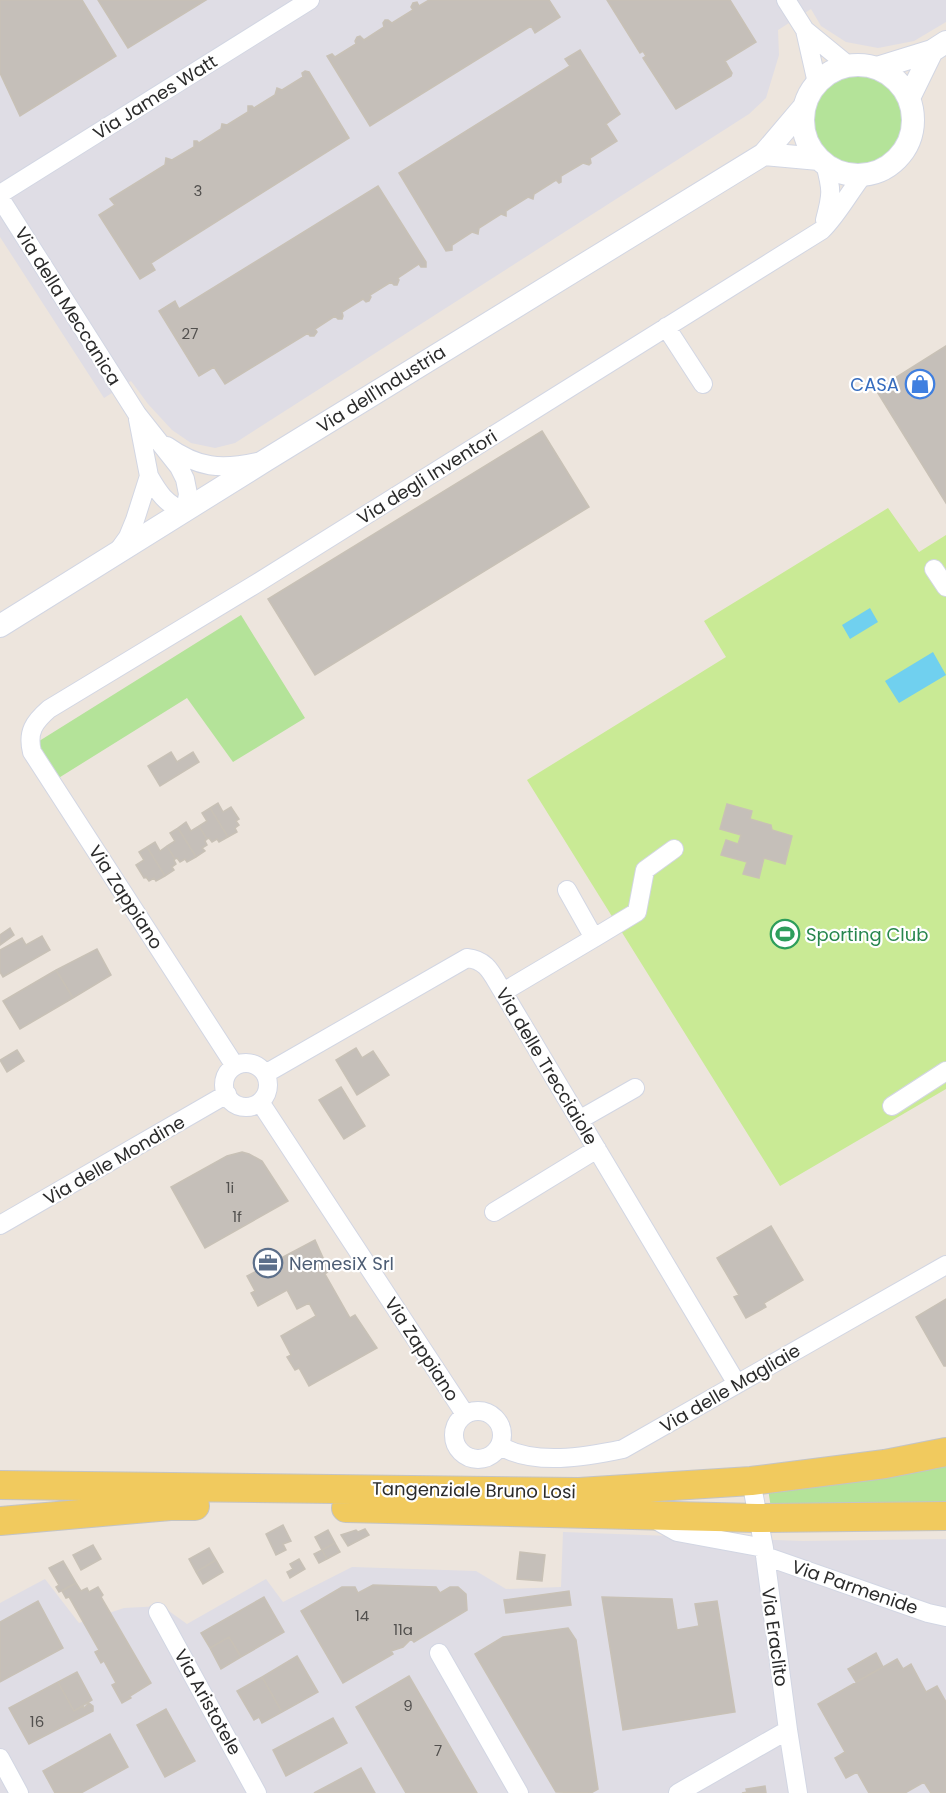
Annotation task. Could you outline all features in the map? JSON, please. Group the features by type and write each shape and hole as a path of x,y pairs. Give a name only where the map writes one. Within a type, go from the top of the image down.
{"main road":[{"name":"Tangenziale Bruno Losi","path":"0,1485 579,1492 751,1481 885,1464 946,1452"},
{"name":"Tangenziale Bruno Losi","path":"0,1521 170,1506 238,1505 757,1518 946,1516"}],"street":[{"path":"786,0 805,30 849,66"},
{"name":"Via James Watt","path":"0,196 300,3"},
{"path":"805,30 817,83"},
{"path":"877,68 939,46"},
{"path":"909,98 939,46"},
{"path":"863,65 877,68 890,75 901,85 909,98 914,115 912,134 905,150 887,168 863,175 850,175 836,171 822,162 810,148 805,135 804,107 809,94 817,83 831,72 849,66 863,65"},
{"name":"Via dell'Industria","path":"0,626 764,154 804,107"},
{"path":"764,154 822,162"},
{"path":"822,162 831,184 831,196 822,230"},
{"name":"Via degli Inventori","path":"33,724 49,709 822,230 832,220 863,175"},
{"name":"Via della Meccanica","path":"0,196 137,414 179,467 185,479 188,494 185,511 174,508 159,494 149,477 137,414"},
{"path":"666,327 704,384"},
{"name":"Via della Meccanica","path":"137,414 168,446 182,456 199,463 232,467 266,460"},
{"name":"Via della Meccanica","path":"116,554 128,537 149,477"},
{"path":"934,569 946,587"},
{"name":"Via Zappiano","path":"33,724 29,742 32,752 235,1066"},
{"path":"503,992 637,912 645,870 674,849"},
{"path":"567,890 594,938"},
{"name":"Via delle Trecciaiole","path":"265,1074 466,958 478,959 486,965 503,992 737,1384"},
{"path":"248,1063 261,1069 265,1074 268,1086 260,1102 241,1106 230,1099 225,1082 235,1066 248,1063"},
{"path":"892,1106 946,1071"},
{"path":"579,1120 635,1088"},
{"name":"Via delle Mondine","path":"0,1225 227,1094"},
{"name":"Via Zappiano","path":"260,1102 465,1414"},
{"path":"494,1212 597,1149"},
{"name":"Via delle Magliaie","path":"500,1446 512,1453 537,1457 604,1453 622,1449 946,1265"},
{"path":"480,1411 494,1417 502,1431 500,1446 489,1457 482,1459 468,1457 462,1453 454,1441 459,1419 465,1414 480,1411"},
{"name":"Via Eraclito","path":"751,1481 764,1552 798,1793"},
{"name":"Via Parmenide","path":"648,1516 677,1532 764,1552 928,1613 946,1617"},
{"name":"Via Aristotele","path":"158,1612 257,1793"},
{"path":"439,1653 519,1793"},
{"path":"678,1793 788,1730"},
{"path":"0,1758 19,1793"}],"shaded area":[{"path":"0,0 946,0 946,22 914,41 878,48 846,42 821,26 811,9 778,30 779,55 766,98 749,114 235,443 215,448 191,443 172,430 131,381 104,398 0,237"},
{"path":"563,1532 803,1541 946,1539 946,1793 0,1793 0,1603 45,1579 79,1623 124,1608 162,1606 187,1624 266,1579 283,1602 352,1567 476,1571 506,1589 561,1587"}],"green space":[{"path":"857,75 874,78 889,88 899,103 902,120 899,137 889,152 874,162 857,165 840,162 825,152 815,137 812,120 815,103 825,88 840,78"},
{"name":"Sporting Club","path":"888,508 919,552 946,535 946,1089 780,1186 527,780 726,657 704,621"},
{"path":"241,615 305,718 233,762 187,698 57,779 36,743"},
{"path":"946,1463 946,1509 771,1508 768,1489"}],"water":[{"path":"870,608 878,622 850,639 842,625"},
{"path":"933,652 946,675 899,703 885,681"}],"building":[{"path":"0,0 82,0 116,56 20,116 0,73"},
{"path":"98,0 206,0 128,48"},
{"path":"429,0 549,0 560,17 535,33 531,26 370,126 327,56 332,54 335,57 356,44 357,37 360,36 364,40 384,27 385,20 392,23 413,10 411,7 413,3 417,2 419,6"},
{"path":"607,0 730,0 756,42 725,61 732,73 731,76 676,109 643,58 646,56 643,51 640,53"},
{"path":"580,50 620,114 606,124 617,141 590,158 589,165 583,163 561,176 561,182 556,180 534,194 533,199 528,197 506,211 506,216 501,214 479,228 478,234 472,232 452,245 452,250 446,251 399,173 570,66 565,59"},
{"path":"309,72 349,138 151,263 155,270 140,279 99,215 115,205 110,199 165,165 166,158 172,160 194,147 194,141 199,143 221,129 222,124 227,125 248,112 248,106 254,108 275,95 277,88 282,90 303,77 302,73"},
{"path":"378,186 426,262 426,267 421,267 419,264 398,278 397,285 391,282 370,295 369,301 366,302 363,299 342,312 342,319 335,316 315,329 317,332 314,336 308,333 225,384 214,367 199,376 159,311 175,301 179,309"},
{"path":"946,346 946,503 876,390"},
{"path":"542,431 589,507 315,675 268,599"},
{"path":"171,752 177,762 193,752 199,762 160,786 148,766"},
{"path":"218,803 223,812 231,807 239,819 236,821 239,825 235,828 237,832 228,837 210,808"},
{"path":"727,804 752,811 750,819 771,825 772,830 792,836 785,864 764,858 759,878 743,874 747,862 721,855 726,840 738,844 741,835 720,829"},
{"path":"210,808 228,837 219,842 217,839 212,842 209,838 207,839 199,826 207,821 202,813"},
{"path":"186,822 191,831 199,826 207,839 205,841 207,845 202,848 205,851 196,857 178,828"},
{"path":"178,828 196,857 187,862 185,859 180,862 177,858 175,859 167,846 175,841 170,833"},
{"path":"155,842 160,851 167,846 175,859 176,864 172,867 174,870 165,876 147,847"},
{"path":"147,847 165,876 156,881 154,878 149,881 146,877 144,878 136,865 144,860 139,852"},
{"path":"10,928 14,935 0,945 0,935"},
{"path":"42,936 50,950 3,977 0,972 0,950 22,938 26,945"},
{"path":"97,949 111,975 73,998 56,970"},
{"path":"56,970 73,998 20,1029 3,1001"},
{"path":"356,1048 362,1058 373,1051 389,1075 357,1095 336,1060"},
{"path":"17,1050 24,1061 7,1072 0,1060"},
{"path":"341,1087 365,1126 344,1139 319,1100"},
{"path":"242,1152 262,1161 288,1201 205,1248 171,1187 227,1156"},
{"path":"771,1226 803,1280 764,1303 766,1307 746,1318 734,1297 739,1295 717,1258"},
{"path":"315,1240 329,1271 325,1274 350,1318 355,1315 377,1348 309,1386 299,1368 295,1370 287,1357 291,1355 281,1336 316,1316 309,1303 297,1309 287,1290 258,1306 251,1293 255,1291 247,1276"},
{"path":"946,1299 946,1366 944,1366 916,1317"},
{"path":"283,1525 291,1541 283,1544 286,1550 276,1555 266,1534"},
{"path":"365,1529 369,1535 348,1546 341,1535 356,1530 358,1532"},
{"path":"328,1530 335,1543 322,1550 315,1537"},
{"path":"335,1543 340,1552 327,1559 322,1550"},
{"path":"93,1545 101,1559 81,1570 73,1555"},
{"path":"209,1548 216,1560 196,1572 189,1559"},
{"path":"322,1550 327,1559 319,1563 314,1554"},
{"path":"520,1552 545,1555 542,1581 517,1579"},
{"path":"299,1559 305,1569 290,1578 287,1572 293,1569 290,1564"},
{"path":"216,1560 223,1572 203,1584 196,1572"},
{"path":"63,1561 76,1583 59,1592 56,1587 59,1585 49,1568"},
{"path":"76,1583 81,1591 87,1588 89,1592 98,1587 103,1595 101,1597 151,1683 122,1703 112,1685 116,1683 104,1661 101,1663 95,1652 99,1650 69,1597 66,1598 62,1591"},
{"path":"373,1585 436,1587 440,1593 450,1587 458,1587 466,1594 467,1610 414,1642 411,1639 403,1647 391,1651 393,1654 343,1683 301,1611 342,1587 355,1587 358,1593"},
{"path":"569,1591 571,1605 506,1613 504,1600"},
{"path":"264,1597 284,1632 241,1657 229,1637 210,1648 201,1633"},
{"path":"602,1597 672,1599 677,1630 699,1626 695,1604 717,1601 735,1712 623,1730"},
{"path":"38,1601 63,1648 0,1682 0,1622"},
{"path":"568,1628 576,1640 598,1789 591,1793 556,1792 475,1654 503,1637"},
{"path":"229,1637 241,1657 221,1669 210,1648"},
{"path":"876,1653 883,1667 856,1682 848,1669"},
{"path":"297,1656 318,1692 282,1712 262,1677"},
{"path":"897,1659 903,1669 911,1664 926,1692 937,1686 946,1702 946,1793 931,1793 924,1782 905,1793 869,1793 857,1772 846,1778 835,1758 845,1752 818,1704"},
{"path":"77,1672 92,1700 74,1711 58,1682"},
{"path":"409,1676 477,1793 406,1793 356,1707"},
{"path":"262,1677 282,1712 262,1723 259,1717 254,1720 237,1691"},
{"path":"58,1682 74,1711 83,1706 84,1708 89,1703 93,1706 93,1711 29,1744 9,1708"},
{"path":"166,1709 195,1761 165,1777 137,1725"},
{"path":"333,1718 347,1743 286,1776 273,1750"},
{"path":"110,1734 128,1767 81,1793 55,1793 43,1771"},
{"path":"361,1768 375,1793 314,1793"},
{"path":"765,1786 766,1793 742,1793 747,1792 746,1789"}],"place":[{"name":"CASA","path":"920,384"},
{"name":"Sporting Club","path":"785,934"},
{"name":"NemesiX Srl","path":"268,1263"}]}
